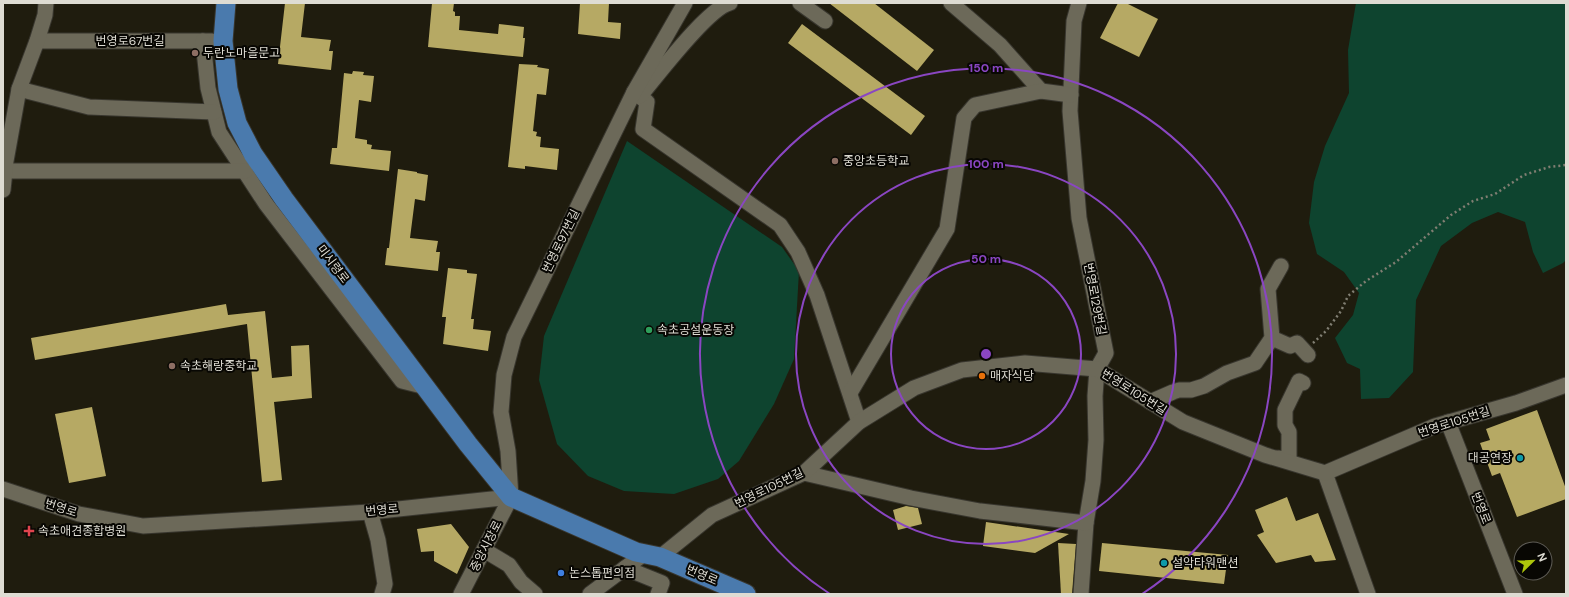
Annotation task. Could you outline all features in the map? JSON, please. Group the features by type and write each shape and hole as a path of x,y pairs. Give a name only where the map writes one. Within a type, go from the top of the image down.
{"main road":[{"name":"미시령로","path":"226,3 223,42 228,89 237,123 253,154 284,199 511,497"},
{"name":"번영로","path":"511,497 636,552 652,556 746,594"}],"street":[{"path":"3,190 19,89 37,41 45,15 46,3"},
{"name":"번영로97번길","path":"511,497 508,451 501,412 504,375 514,337 637,94 685,3"},
{"path":"730,3 723,5 691,35 637,94 647,102 643,129 780,225 798,252 817,295 859,422"},
{"path":"800,3 825,21"},
{"path":"951,3 1000,45 1041,91"},
{"name":"번영로129번길","path":"1079,3 1074,21 1070,111 1079,218 1106,353 1097,369 1095,396 1096,440 1093,481 1086,523 1080,594"},
{"name":"번영로67번길","path":"37,41 223,42"},
{"path":"203,41 208,88 219,132 266,204 402,381 426,387"},
{"path":"19,89 89,107 214,112"},
{"path":"850,393 947,229 964,118 975,105 1041,91 1071,95"},
{"path":"5,170 245,171"},
{"path":"1150,402 1172,392 1198,388 1227,373 1255,363 1272,338 1268,289 1281,266"},
{"path":"1272,338 1290,346 1297,343 1306,353"},
{"name":"번영로105번길","path":"590,594 625,568 652,556 712,515 804,473 859,422 914,388 962,370 1025,363 1097,369 1183,422 1265,455 1325,473 1435,426 1516,403 1566,385"},
{"path":"1265,455 1289,460 1289,432 1284,425 1285,410 1299,381 1303,383"},
{"name":"번영로","path":"1448,422 1515,594"},
{"path":"804,473 911,498 980,510 1086,523"},
{"path":"1325,473 1368,594"},
{"name":"번영로","path":"3,489 79,514 143,526 370,512 511,497"},
{"name":"중앙시장로","path":"461,594 511,497"},
{"path":"370,512 378,540 385,584 382,594"},
{"path":"484,550 509,565 521,582 536,594"},
{"path":"625,568 662,583 658,594"}],"path":[{"path":"1306,353 1326,331 1341,311 1348,296 1366,281 1396,262 1451,215 1473,200 1495,194 1508,184 1524,175 1549,167 1566,165"}],"green space":[{"path":"1356,3 1566,3 1566,260 1543,273 1533,252 1525,222 1498,212 1472,223 1441,246 1416,300 1413,372 1389,398 1361,399 1360,369 1347,363 1335,338 1353,315 1359,293 1344,272 1317,254 1309,223 1314,182 1325,146 1349,93 1348,50"},
{"path":"627,141 782,247 799,271 794,359 774,404 739,461 718,479 674,494 624,491 588,476 557,444 539,380 544,336"}],"building":[{"path":"285,3 305,3 301,37 331,40 329,51 333,51 331,70 278,64"},
{"path":"432,3 454,3 453,11 455,12 455,16 460,16 459,30 498,34 499,24 524,27 523,38 525,38 523,57 428,47"},
{"path":"580,3 609,3 608,22 621,23 620,39 578,34"},
{"path":"829,3 874,3 934,50 917,71"},
{"path":"1118,3 1126,3 1158,19 1139,57 1100,38"},
{"path":"802,24 925,116 911,135 788,43"},
{"path":"519,64 538,65 537,67 549,69 546,95 537,94 533,131 537,132 536,136 541,137 540,147 559,149 557,170 525,166 525,169 508,167"},
{"path":"353,71 364,72 363,75 374,76 371,102 359,100 355,138 367,140 367,144 372,145 371,149 391,151 389,171 330,164 332,148 337,148 344,73 352,74"},
{"path":"398,169 428,175 425,201 415,199 410,238 438,241 436,252 440,252 438,271 385,265 387,248 389,248"},
{"path":"448,268 467,270 467,273 477,274 471,319 474,319 473,329 491,331 488,351 443,344 446,317 442,317"},
{"path":"226,304 228,315 265,311 272,378 292,376 291,346 309,345 312,398 274,402 282,480 262,482 247,324 35,360 31,338"},
{"path":"92,407 106,476 69,483 55,414"},
{"name":"대공연장","path":"1537,410 1566,489 1566,499 1517,517 1500,473 1492,476 1480,443 1490,440 1486,429"},
{"path":"1287,497 1296,521 1318,513 1336,560 1315,562 1311,555 1276,563 1257,535 1264,532 1255,510"},
{"path":"906,506 918,508 922,524 898,530 893,510"},
{"path":"986,522 1069,534 1035,553 983,546"},
{"path":"451,524 469,547 457,574 434,561 434,551 421,552 417,529"},
{"path":"1058,543 1076,544 1072,594 1061,594"},
{"name":"설악타워맨션","path":"1102,543 1228,555 1224,584 1099,571"}],"place":[{"name":"두란노마을문고","path":"195,53"},
{"name":"중앙초등학교","path":"835,161"},
{"name":"속초공설운동장","path":"649,330"},
{"name":"속초해랑중학교","path":"172,366"},
{"name":"매자식당","path":"982,376"},
{"name":"대공연장","path":"1520,458"},
{"name":"속초애견종합병원","path":"29,531"},
{"name":"설악타워맨션","path":"1164,563"},
{"name":"논스톱편의점","path":"561,573"}]}
